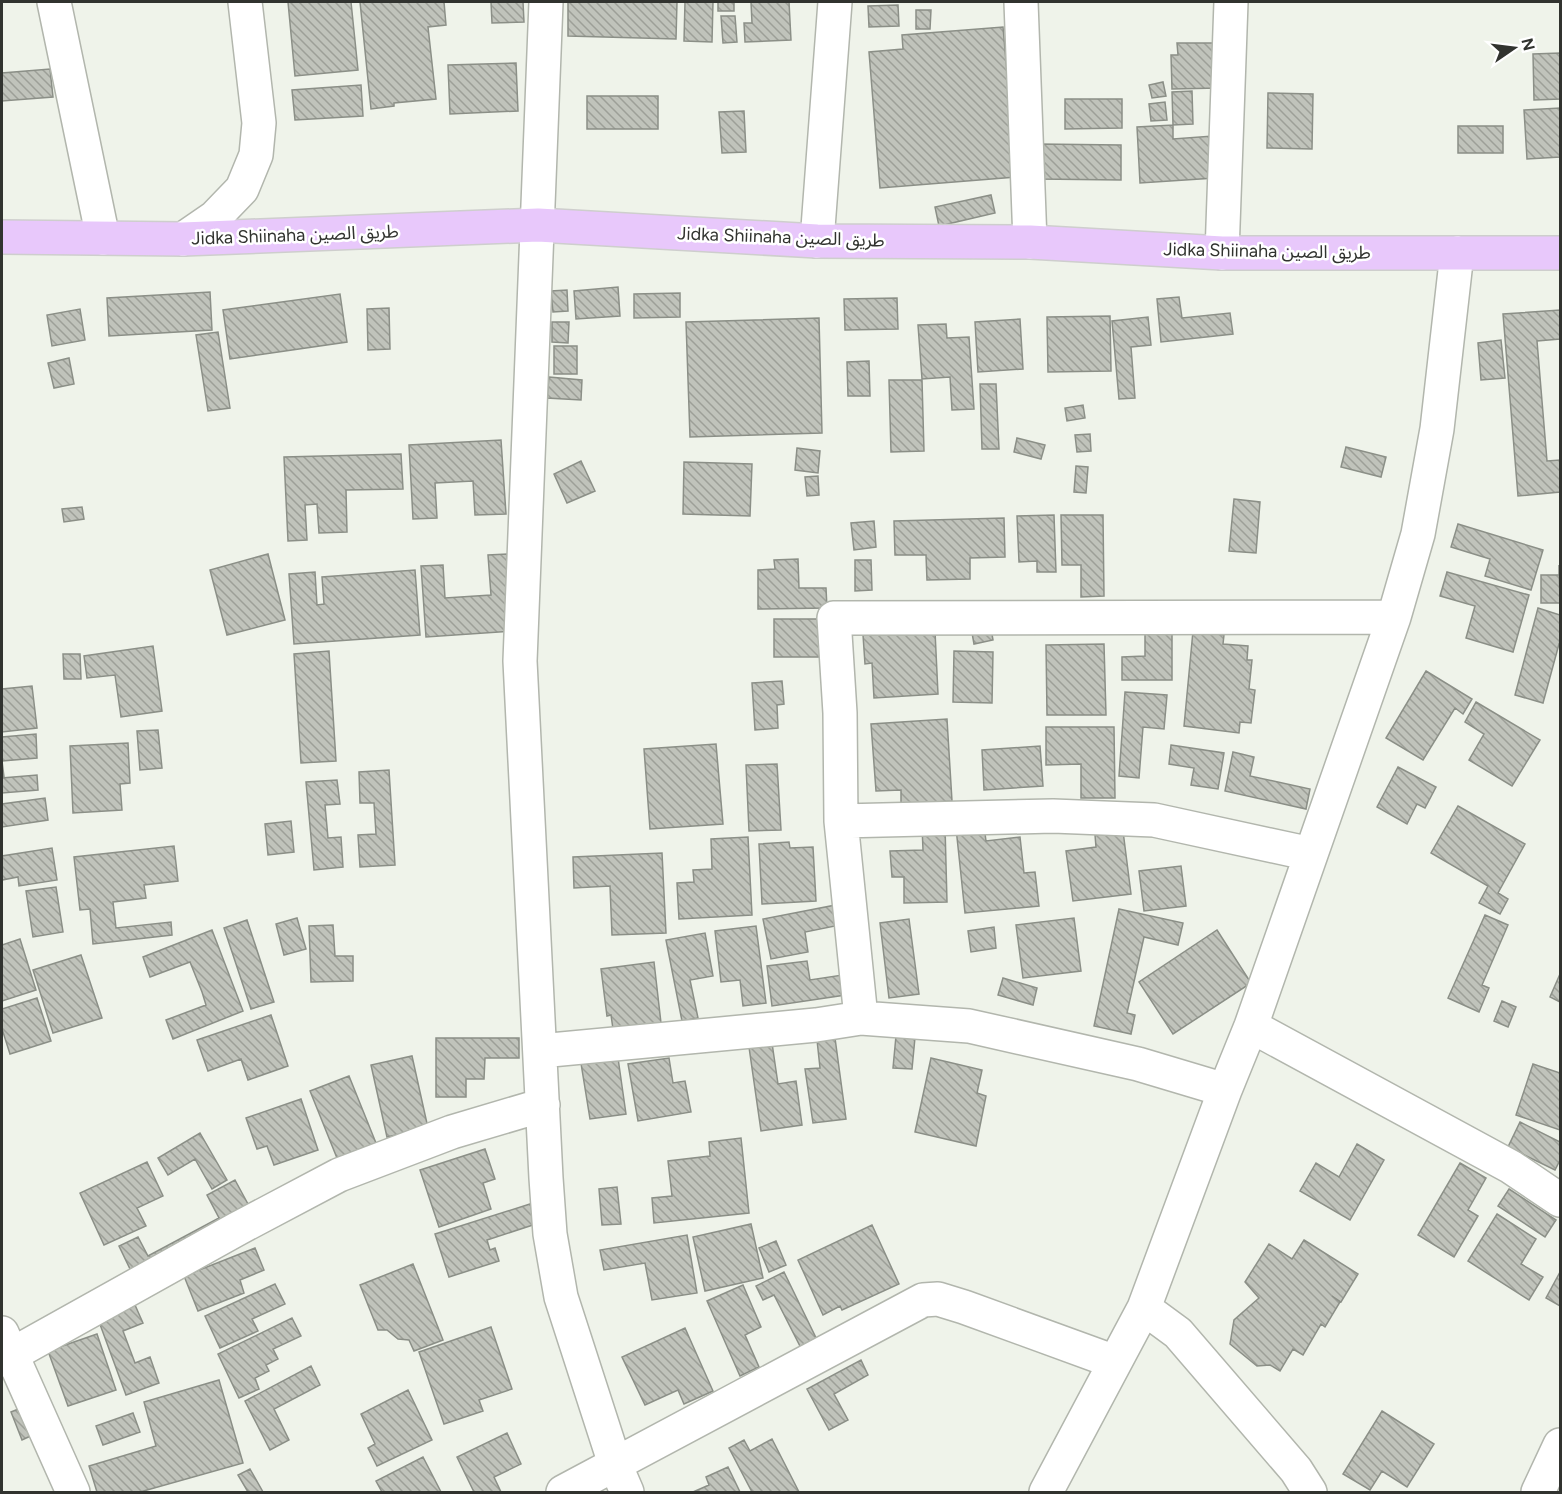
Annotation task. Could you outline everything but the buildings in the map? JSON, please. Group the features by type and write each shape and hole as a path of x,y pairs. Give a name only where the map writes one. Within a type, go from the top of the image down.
{"main road":[{"name":"Jidka Shiinaha طريق الصين","path":"2,237 183,239 538,225 817,241 1030,242 1222,253 1560,254"}],"street":[{"path":"54,2 103,238"},
{"path":"183,239 215,218 242,189 256,155 259,123 245,2"},
{"path":"546,2 520,661 550,1234 561,1297 621,1478"},
{"path":"817,241 835,2"},
{"path":"1021,2 1030,242"},
{"path":"1222,253 1231,2"},
{"path":"1046,1492 1144,1308 1251,1026 1394,616 1418,534 1437,429 1457,253"},
{"path":"861,1018 841,821 840,714 834,618 1394,616"},
{"path":"841,821 1053,816 1154,820 1311,854"},
{"path":"540,1050 816,1025 861,1018 969,1026 1138,1064 1225,1090"},
{"path":"1251,1026 1511,1167 1560,1200"},
{"path":"73,1492 4,1349 339,1175 452,1132 543,1105"},
{"path":"563,1492 621,1478 922,1300 938,1299 964,1306 1115,1362"},
{"path":"1144,1308 1178,1333 1296,1470 1310,1492"},
{"path":"1538,1492 1560,1445"}]}
